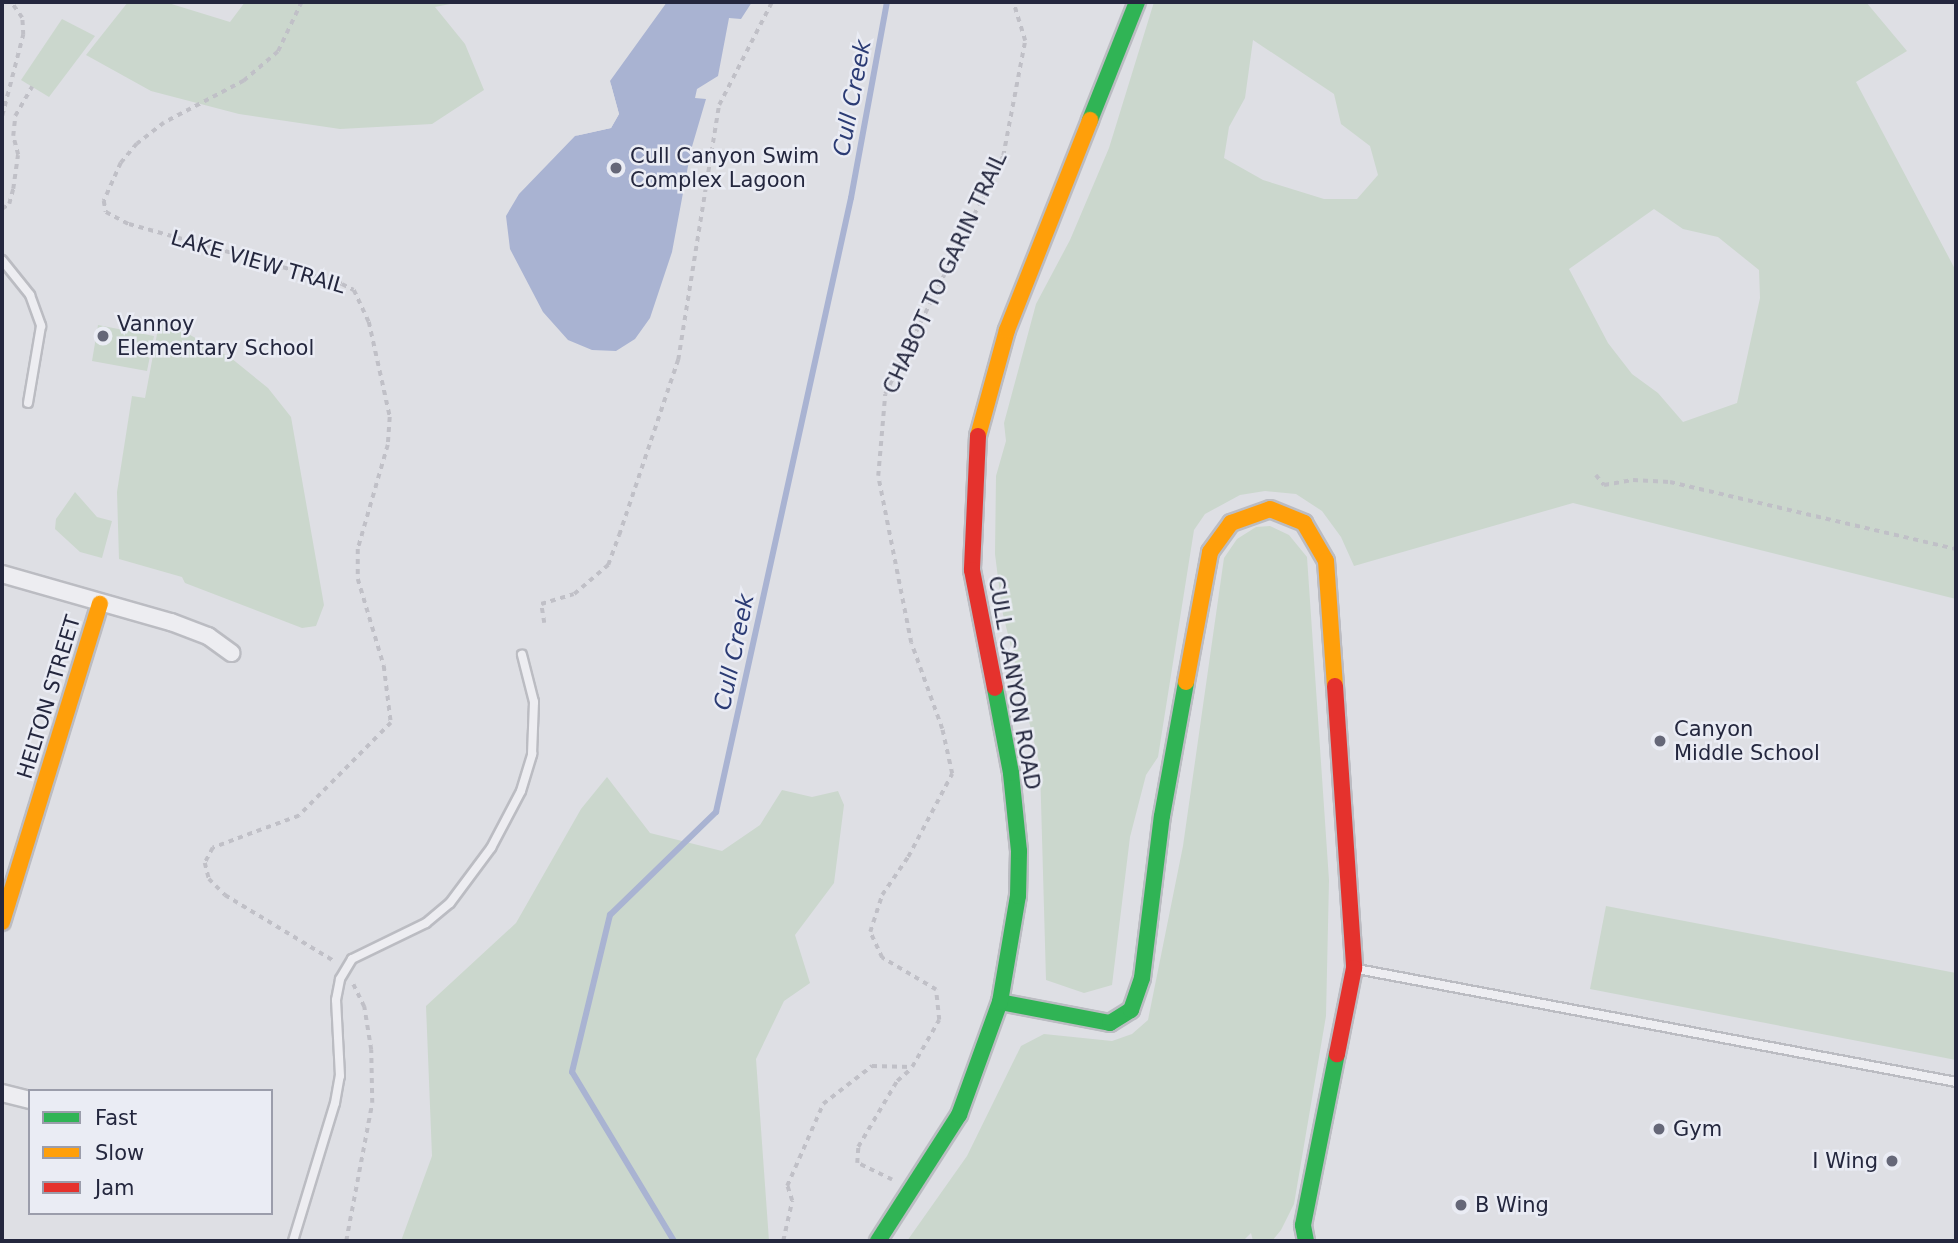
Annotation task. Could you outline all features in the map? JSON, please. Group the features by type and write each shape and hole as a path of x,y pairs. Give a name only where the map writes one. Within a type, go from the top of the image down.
{"street":[{"name":"CULL CANYON ROAD","path":"878,1241 913,1192 959,1115 1000,1002 1018,896 1018,852 1011,773 972,570 976,443 1007,330 1137,2"},
{"path":"1000,1002 1110,1023 1131,1010 1142,978 1162,816 1210,552 1231,523 1270,509 1304,523 1326,561 1354,968 1303,1225 1306,1241"},
{"path":"2,574 100,604 172,622 208,636 231,653"},
{"name":"HELTON STREET","path":"2,922 100,604"},
{"path":"2,1093 28,1100"}],"lane":[{"path":"2,260 30,295 41,326 27,403"},
{"path":"292,1241 335,1103 341,1050 337,989 345,966 352,958 426,923 450,903 491,848 521,791 532,754 534,702 522,655"},
{"path":"1354,968 1956,1082"}],"path":[{"path":"2,116 23,35 22,18 11,2"},
{"name":"LAKE VIEW TRAIL","path":"302,2 278,52 244,81 174,118 137,144 121,163 104,201 106,212 129,224 342,284 354,290 369,323 390,417 388,445 358,549 358,579 384,666 391,723 299,816 213,848 205,863 209,879 225,895 345,966"},
{"path":"544,623 541,604 574,594 608,565 678,360 719,105 772,2"},
{"name":"CHABOT TO GARIN TRAIL","path":"912,1067 939,1020 936,990 883,958 870,932 882,895 927,824 952,774 942,729 911,643 878,475 885,394 1003,156 1025,41 1013,2"},
{"path":"2,209 9,204 18,155 13,136 15,116 33,87"},
{"path":"1596,475 1604,485 1633,480 1670,482 1956,549"},
{"path":"345,966 364,1007 372,1102 346,1241"},
{"path":"783,1241 792,1201 787,1186 823,1104 872,1066 912,1067"},
{"path":"912,1067 897,1082 871,1120 858,1147 857,1163 913,1192"}],"shaded area":[{"path":"128,2 165,2 230,22 245,2 460,2 435,7 465,44 484,90 432,124 340,129 239,114 151,91 86,55"},
{"path":"1154,2 1866,2 1907,51 1856,82 1956,271 1956,599 1573,503 1354,566 1341,537 1322,511 1296,494 1265,491 1240,495 1205,514 1194,530 1158,757 1146,775 1130,837 1112,985 1084,993 1046,980 1040,766 1002,610 995,554 996,476 1006,441 1004,423 1036,304 1070,240 1109,148","holes":["1253,40 1334,94 1341,124 1370,146 1378,175 1357,199 1324,199 1263,180 1224,158 1229,127 1245,98","1654,209 1683,229 1718,237 1759,270 1760,298 1737,403 1683,422 1658,393 1632,374 1608,343 1569,269"]},
{"path":"62,19 95,36 49,97 21,80"},
{"path":"160,318 231,358 268,388 291,417 324,605 316,626 302,628 185,583 182,577 119,559 117,492 132,396 145,398"},
{"path":"98,325 154,336 147,371 92,361"},
{"path":"75,492 97,517 112,521 102,558 80,552 55,529 56,519"},
{"path":"1270,526 1289,535 1307,557 1329,880 1326,1016 1294,1204 1281,1230 1272,1241 1253,1241 1251,1233 1243,1241 907,1241 967,1156 1021,1046 1044,1034 1112,1041 1132,1034 1148,1020 1183,846 1224,558 1237,539 1256,527"},
{"path":"607,777 650,833 722,851 760,825 782,790 812,797 838,791 844,805 834,883 795,935 810,983 784,1001 756,1059 769,1241 401,1241 432,1156 426,1006 516,923 581,809"},
{"path":"1606,906 1956,973 1956,1060 1590,989"}],"water":[{"name":"Cull Canyon Swim Complex Lagoon","path":"667,2 752,2 741,19 729,18 718,76 697,89 695,98 706,99 691,150 672,252 650,318 635,339 616,351 592,350 568,340 543,312 510,249 506,216 519,194 575,136 611,128 619,114 610,81"}],"pier":[{"path":"610,81 619,114 611,128 575,136 608,125 615,114"}],"waterway":[{"name":"Cull Creek","path":"674,1241 572,1072 610,915 716,812 851,198 887,2"}],"traffic: fast":[{"path":"1090,120 1137,2"},
{"path":"1000,1002 1110,1023 1131,1010 1142,978 1162,816 1186,682"},
{"path":"878,1241 959,1115 1000,1002 1018,896 1019,851 1011,773 995,688"},
{"path":"1306,1241 1303,1225 1337,1054"}],"traffic: slow":[{"path":"978,436 1007,330 1090,120"},
{"path":"1186,682 1210,552 1231,523 1270,509 1304,523 1326,561 1335,686"},
{"path":"2,922 100,604"}],"traffic: jam":[{"path":"978,436 972,570 995,688"},
{"path":"1335,686 1354,968 1337,1054"}],"place":[{"name":"Cull Canyon Swim Complex Lagoon","path":"616,168"},
{"name":"Vannoy Elementary School","path":"103,336"},
{"name":"Canyon Middle School","path":"1660,741"},
{"name":"Gym","path":"1659,1129"},
{"name":"I Wing","path":"1892,1161"},
{"name":"B Wing","path":"1461,1205"}]}
